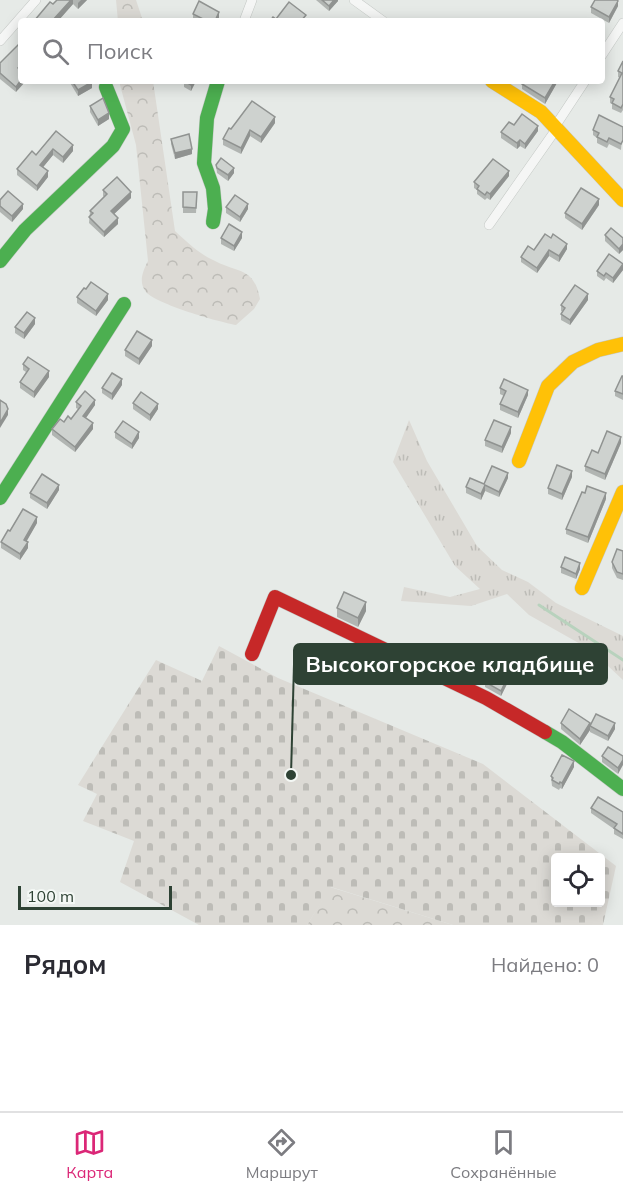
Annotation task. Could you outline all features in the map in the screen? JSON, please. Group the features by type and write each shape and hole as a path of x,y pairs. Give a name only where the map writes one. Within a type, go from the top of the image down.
{"street":[{"path":"20,18 36,0"},
{"path":"245,18 252,0"},
{"path":"354,0 379,18"},
{"path":"0,41 18,20"},
{"path":"605,51 623,24"},
{"path":"213,222 215,209 213,188 204,163 207,118 217,84"},
{"path":"497,84 542,112 623,200"},
{"path":"489,225 557,128 558,122 583,84"},
{"path":"0,261 24,230 113,146 123,129 106,87"},
{"path":"0,498 124,304"},
{"path":"519,461 548,386 573,362 598,350 623,344"},
{"path":"582,588 623,492"},
{"path":"252,654 275,597 486,698 562,742 623,789"}],"green space":[{"path":"116,0 136,0 142,18 118,18"},
{"path":"120,84 153,84 175,231 208,257 249,276 257,288 260,299 254,309 236,325 174,307 146,292 142,284 142,276 148,261 136,145"},
{"path":"409,420 427,461 477,546 502,570 528,582 556,603 623,636 623,680 591,650 529,615 507,594 471,606 401,601 404,587 450,597 480,589 455,566 393,462"},
{"path":"219,646 278,678 483,764 599,853 551,853 551,907 605,907 605,858 616,866 603,925 453,925 331,887 307,925 199,925 120,882 134,841 83,821 97,794 78,785 156,660 202,681"},
{"path":"330,887 453,925 307,925"}],"building":[{"path":"57,0 71,0 55,18 37,18 50,2 53,4"},
{"path":"322,0 334,0 329,6"},
{"path":"595,0 618,1 609,17 591,7"},
{"path":"199,1 219,12 216,18 201,18 193,14"},
{"path":"289,2 306,15 304,18 277,18"},
{"path":"18,45 18,84 16,87 0,73 0,63"},
{"path":"623,61 623,104 621,108 612,103 614,99 610,97 622,73 618,71"},
{"path":"74,84 88,84 78,90"},
{"path":"522,84 553,84 545,98"},
{"path":"103,98 109,113 98,120 90,106"},
{"path":"252,101 275,117 261,137 250,130 241,148 223,139 229,128 231,129"},
{"path":"522,114 538,126 525,144 520,140 517,143 501,132 509,122 514,125"},
{"path":"599,115 623,127 621,144 609,138 607,142 597,137 599,133 593,130"},
{"path":"56,131 73,145 63,157 53,149 40,165 48,171 37,186 17,169 32,151 36,155"},
{"path":"189,134 192,149 175,153 171,139"},
{"path":"221,158 234,168 228,175 217,168 216,165"},
{"path":"493,159 509,171 490,194 487,192 485,195 477,189 479,186 474,182"},
{"path":"117,177 131,192 111,211 118,218 104,232 89,217 93,213 90,211 107,194 103,190"},
{"path":"581,188 599,199 582,224 565,213"},
{"path":"8,191 23,204 12,216 0,206 0,200"},
{"path":"183,192 197,192 196,208 183,207"},
{"path":"235,195 248,204 240,217 226,207"},
{"path":"229,224 242,232 234,246 221,238"},
{"path":"611,228 623,238 623,244 619,249 605,235"},
{"path":"545,234 551,238 553,234 567,244 559,256 549,250 537,268 521,257 528,246 534,250"},
{"path":"609,254 623,264 613,278 597,271"},
{"path":"91,282 108,294 96,311 77,297"},
{"path":"575,285 588,294 570,320 561,314 565,308 561,305"},
{"path":"27,312 35,318 24,333 15,327"},
{"path":"137,331 152,340 139,359 125,350"},
{"path":"28,357 49,371 34,392 20,382 29,369 23,364"},
{"path":"112,373 122,379 112,394 102,388"},
{"path":"623,376 623,394 615,391"},
{"path":"504,379 528,390 518,412 500,404 506,391 500,388"},
{"path":"85,391 95,400 83,416 93,423 75,447 52,429 60,419 64,422 68,416 71,419 81,406 76,402"},
{"path":"141,392 158,404 150,415 133,403"},
{"path":"0,400 6,404 8,409 0,423"},
{"path":"494,420 511,427 502,447 485,440"},
{"path":"123,421 139,432 132,444 115,432"},
{"path":"607,431 621,437 605,474 585,466 592,450 598,453"},
{"path":"557,465 572,471 562,494 548,488"},
{"path":"492,466 508,473 499,492 485,485 481,494 466,487 470,478 484,484"},
{"path":"42,474 59,485 47,503 30,493"},
{"path":"587,486 606,493 588,537 566,529 582,492 585,493"},
{"path":"23,509 37,517 24,540 28,542 20,554 1,542"},
{"path":"617,549 623,551 623,574 617,572 612,562"},
{"path":"565,557 580,563 576,574 561,567"},
{"path":"344,592 366,602 358,618 337,608"},
{"path":"496,658 513,666 501,691 485,682"},
{"path":"569,709 590,723 580,739 561,723"},
{"path":"596,714 615,723 608,736 590,726"},
{"path":"608,747 623,756 618,768 602,756"},
{"path":"562,755 574,761 562,783 559,784 552,780 551,776"},
{"path":"598,797 623,812 623,834 614,828 617,824 591,808"}],"waterway":[{"path":"539,605 623,660"}],"traffic: fast":[{"path":"213,222 215,209 213,188 204,163 207,118 217,84"},
{"path":"0,261 25,230 113,146 123,129 106,87"},
{"path":"0,498 124,304"},
{"path":"545,732 562,742 623,789"}],"traffic: slow":[{"path":"497,84 541,112 623,200"},
{"path":"519,461 548,386 573,362 598,350 623,344"},
{"path":"582,588 623,492"}],"traffic: jam":[{"path":"252,654 275,597 486,698 545,732"}],"place":[{"name":"Высокогорское кладбище","path":"291,775"}]}
